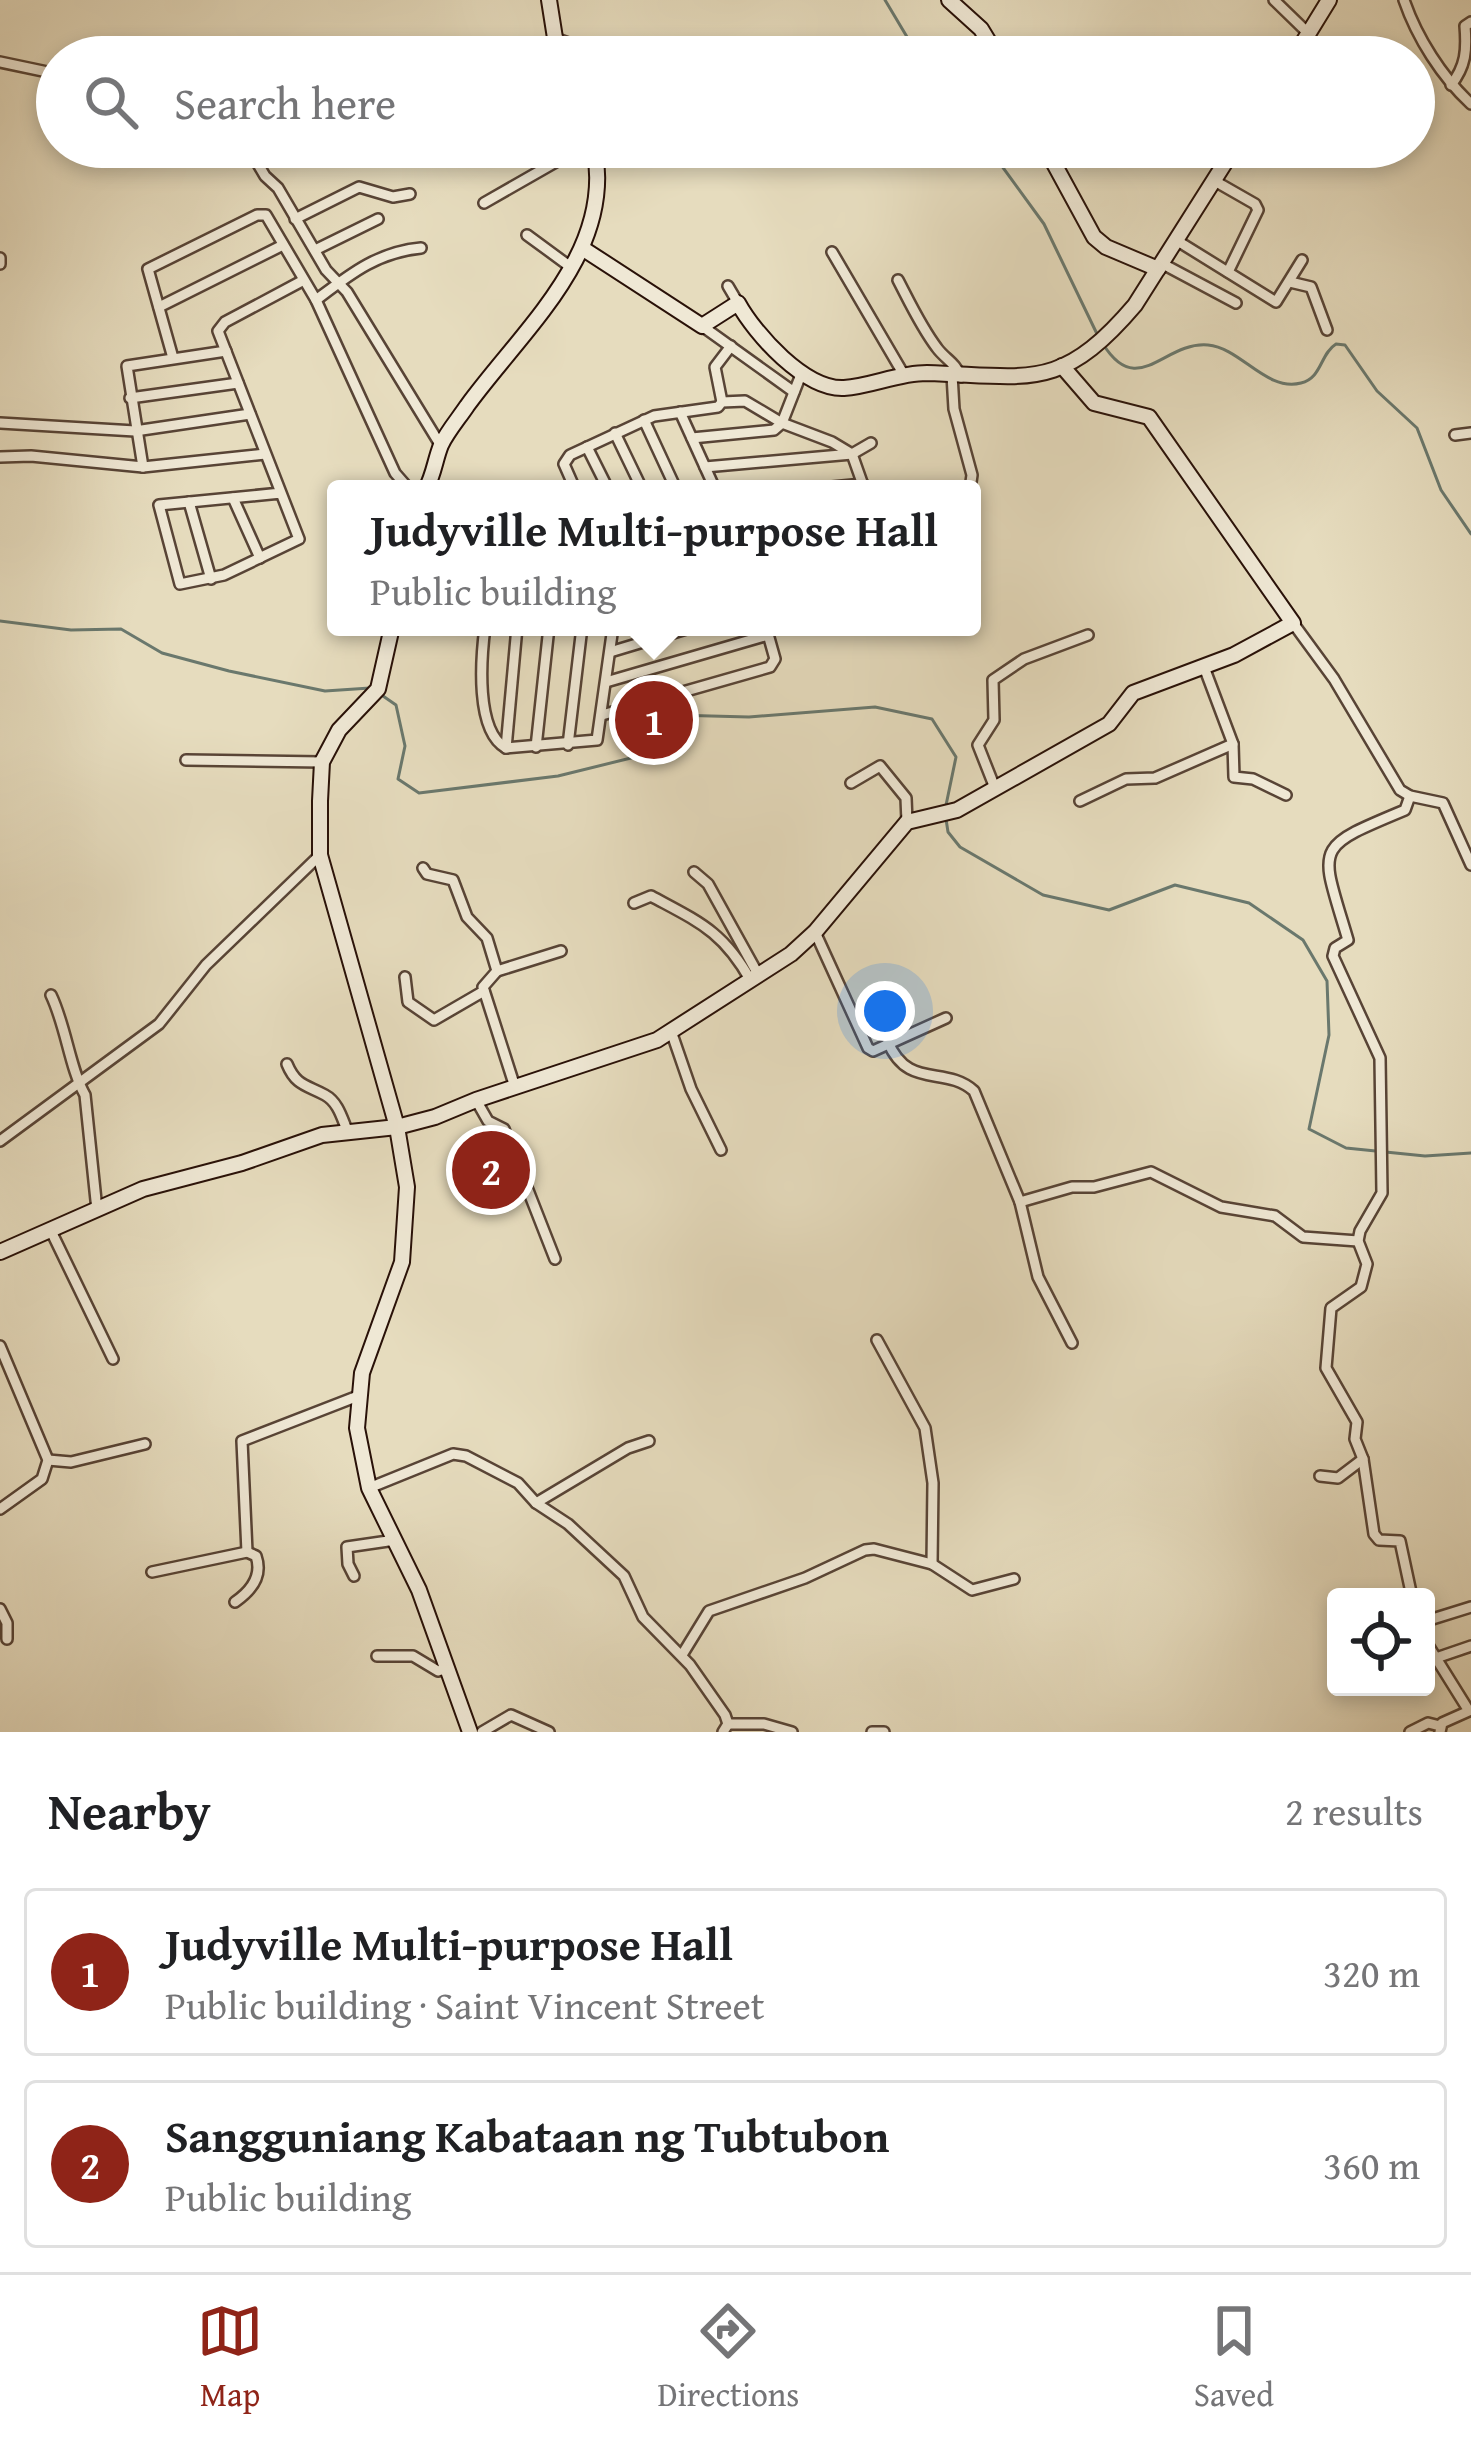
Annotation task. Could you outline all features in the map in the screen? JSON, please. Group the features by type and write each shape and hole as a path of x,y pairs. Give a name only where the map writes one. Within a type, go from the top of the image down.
{"street":[{"path":"549,0 555,36"},
{"path":"949,0 985,36"},
{"path":"1274,0 1309,34 1329,0"},
{"path":"1404,0 1420,36"},
{"path":"1451,85 1461,72 1467,52 1466,26 1471,22"},
{"path":"1435,60 1471,104"},
{"path":"0,62 36,70"},
{"path":"262,168 326,270 340,282 440,446"},
{"path":"484,203 546,168"},
{"path":"431,480 440,446 572,268 593,208 598,168"},
{"path":"1056,168 1094,237 1106,247 1160,266 1236,303"},
{"path":"728,286 756,332 802,372 827,385 842,388 904,375 1025,378 1062,366 1112,330 1135,304 1221,168"},
{"path":"1213,180 1258,210 1228,272"},
{"path":"295,219 359,187 393,197 410,194"},
{"path":"173,358 148,269 257,214 269,218 316,300 374,432 402,480"},
{"path":"315,250 377,219"},
{"path":"527,235 572,268"},
{"path":"1176,240 1276,302 1302,260"},
{"path":"159,308 283,245"},
{"path":"316,300 372,261 421,248"},
{"path":"582,248 794,392"},
{"path":"832,252 904,375"},
{"path":"898,280 956,376 954,409 971,480"},
{"path":"281,493 159,505 180,584 211,579 299,539 226,351 219,335 222,325 302,281"},
{"path":"1290,282 1311,287 1327,330"},
{"path":"702,326 738,303"},
{"path":"722,402 715,367 731,346"},
{"path":"143,467 127,366 226,351"},
{"path":"1062,366 1094,403 1148,418 1334,679 1397,786 1410,796 1443,803 1471,865"},
{"path":"692,438 770,432 782,423 802,372"},
{"path":"130,398 238,383"},
{"path":"572,480 565,460 615,433 644,420 745,401 782,423 840,445 852,454 862,480"},
{"path":"680,412 711,480"},
{"path":"0,422 135,431 250,414"},
{"path":"644,420 672,480"},
{"path":"615,433 638,480"},
{"path":"1456,435 1471,433"},
{"path":"705,466 852,454 871,443"},
{"path":"587,446 604,480"},
{"path":"0,457 143,467 266,454"},
{"path":"233,498 260,558"},
{"path":"189,502 211,579"},
{"path":"0,1252 143,1189 347,1130 397,1127 629,1052 755,979 814,932 907,822 945,813 1109,724 1133,693 1204,667 1293,623"},
{"path":"995,788 978,745 994,720 993,680 1024,659 1088,635"},
{"path":"390,636 375,692 339,730 322,762 320,855 397,1127 407,1187 402,1262 362,1373 358,1428 368,1488 419,1590 470,1732"},
{"path":"485,636 484,700 494,737 506,748 597,740 612,636"},
{"path":"506,748 516,636"},
{"path":"536,747 547,636"},
{"path":"568,745 581,636"},
{"path":"610,652 663,636"},
{"path":"606,682 751,636"},
{"path":"602,716 767,669 775,659 768,636"},
{"path":"1204,667 1233,744 1234,777 1252,779 1286,795"},
{"path":"1080,801 1126,779 1155,778 1233,744"},
{"path":"186,760 322,762"},
{"path":"850,783 880,766 906,799 907,822"},
{"path":"1410,796 1405,810 1336,841 1330,849 1328,872 1348,940 1335,948 1333,956 1380,1058 1382,1192 1358,1241 1366,1274 1361,1286 1331,1308 1324,1354 1330,1381 1346,1398 1357,1422 1354,1439 1363,1459 1374,1534 1379,1540 1400,1541 1410,1588"},
{"path":"0,1141 159,1024 206,965 320,855"},
{"path":"423,868 427,874 453,880 467,917 488,938 497,971"},
{"path":"694,872 709,884 755,979"},
{"path":"634,903 651,896 701,920 755,979"},
{"path":"814,932 868,1048 874,1051 946,1018"},
{"path":"514,1087 483,984 497,971 561,951"},
{"path":"405,977 408,1002 434,1020 484,991"},
{"path":"52,994 85,1095 98,1210"},
{"path":"671,1031 721,1150"},
{"path":"888,1042 905,1068 965,1083 974,1091 1020,1202 1038,1276 1072,1343"},
{"path":"287,1064 305,1089 334,1102 347,1130"},
{"path":"476,1100 488,1121 504,1130 555,1258"},
{"path":"1020,1202 1072,1186 1094,1187 1151,1172 1221,1207 1275,1216 1303,1237 1358,1241"},
{"path":"51,1231 113,1359"},
{"path":"877,1340 925,1428 933,1483 932,1564"},
{"path":"0,1346 48,1460 42,1479 0,1509"},
{"path":"247,1552 242,1441 358,1396"},
{"path":"536,1503 628,1448 649,1442"},
{"path":"48,1460 71,1462 146,1444"},
{"path":"368,1488 453,1454 518,1483 624,1576 644,1617 682,1655 726,1728 764,1724 792,1732"},
{"path":"1320,1476 1338,1478 1363,1459"},
{"path":"354,1576 347,1547 395,1540"},
{"path":"682,1655 710,1611 805,1578 865,1550 932,1564 972,1590 1014,1579"},
{"path":"152,1571 247,1552 256,1556 259,1568 253,1586 235,1602"},
{"path":"1435,1619 1471,1607"},
{"path":"0,1610 7,1622 7,1639"},
{"path":"1410,1732 1428,1723 1440,1729 1469,1712 1436,1658 1471,1646"},
{"path":"377,1656 413,1656 435,1670 448,1668"},
{"path":"482,1732 511,1715 549,1732"},
{"path":"872,1732 884,1732"}],"waterway":[{"path":"885,0 906,36"},
{"path":"1003,168 1044,224 1098,336"},
{"path":"1103,344 1116,360 1140,368 1192,346 1208,345 1288,384 1308,380 1331,348 1345,345 1377,391 1417,428 1441,490 1471,534"},
{"path":"0,621 71,630 121,629 162,653 229,671 325,691 370,688"},
{"path":"383,696 396,705 405,746 398,779 419,793 558,776 635,757 665,730 673,715 749,717 875,707 932,719 956,757 945,810"},
{"path":"946,819 948,832 960,847 1043,895 1109,910 1175,885 1249,903 1303,940 1327,981 1329,1035 1309,1129 1346,1148 1425,1156 1471,1153"}],"place":[{"name":"Judyville Multi-purpose Hall","path":"654,720"},
{"name":"Sangguniang Kabataan ng Tubtubon","path":"491,1170"}]}
